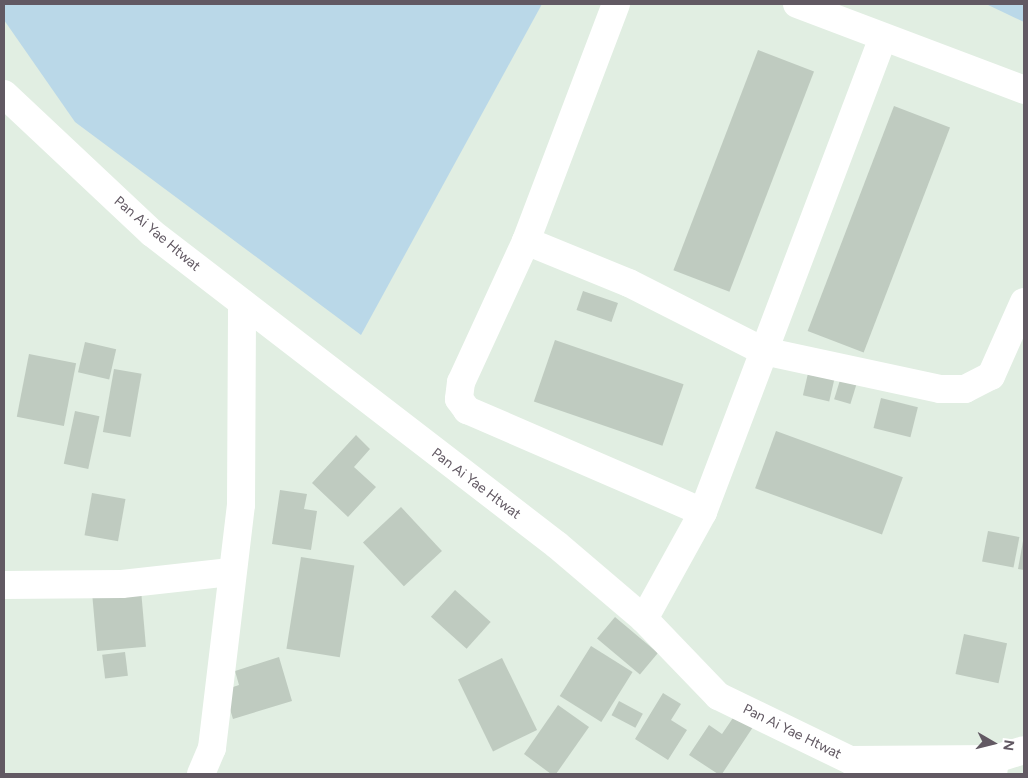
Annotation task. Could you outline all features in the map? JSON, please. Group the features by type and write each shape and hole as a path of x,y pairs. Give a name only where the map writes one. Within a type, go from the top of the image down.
{"street":[{"path":"616,4 526,241 461,382 459,399 468,410 703,512"},
{"path":"797,4 882,40 1024,90"},
{"path":"644,619 703,512 882,40"},
{"name":"Pan Ai Yae Htwat","path":"4,94 152,233 557,545 644,619 718,696 850,760 994,766 1024,750"},
{"path":"526,241 629,283 763,350 940,390 965,389 991,376 1024,302"},
{"path":"201,774 212,748 230,572 241,505 242,303"},
{"path":"4,585 122,584 230,572"}],"shaded area":[{"path":"4,4 542,4 361,335 75,122 4,20"},
{"path":"986,4 1024,4 1024,22"}],"building":[{"path":"758,50 814,72 729,292 673,270"},
{"path":"894,106 950,128 864,352 808,331"},
{"path":"583,291 618,303 611,322 576,310"},
{"path":"555,340 684,384 662,446 534,401"},
{"path":"85,342 116,349 109,379 78,372"},
{"path":"29,354 76,363 64,426 17,417"},
{"path":"114,369 142,374 130,437 103,432"},
{"path":"809,369 835,375 829,401 803,395"},
{"path":"840,380 856,385 850,404 834,399"},
{"path":"881,398 918,407 910,437 874,428"},
{"path":"75,411 99,416 88,469 64,464"},
{"path":"776,431 903,477 882,534 755,488"},
{"path":"356,435 370,449 354,467 376,487 348,517 312,483"},
{"path":"280,490 307,494 304,509 317,511 311,550 272,544"},
{"path":"92,493 125,499 118,541 85,535"},
{"path":"401,507 442,551 404,586 363,542"},
{"path":"988,531 1019,537 1013,568 982,561"},
{"path":"1024,541 1024,570 1018,569"},
{"path":"301,557 354,565 340,657 286,649"},
{"path":"141,590 146,647 97,651 92,594"},
{"path":"455,590 491,622 467,649 431,617"},
{"path":"615,617 658,653 640,674 597,638"},
{"path":"964,634 1007,643 999,683 955,674"},
{"path":"591,646 633,672 601,722 560,696"},
{"path":"125,652 128,676 105,679 102,655"},
{"path":"279,657 292,701 233,719 224,690 239,685 235,671"},
{"path":"502,658 537,730 493,751 458,679"},
{"path":"663,693 681,704 671,720 687,730 668,760 635,739"},
{"path":"619,701 643,714 635,728 611,715"},
{"path":"558,705 589,727 556,774 551,774 524,754"},
{"path":"737,712 755,724 722,774 718,774 689,755 709,725 722,734"}]}
